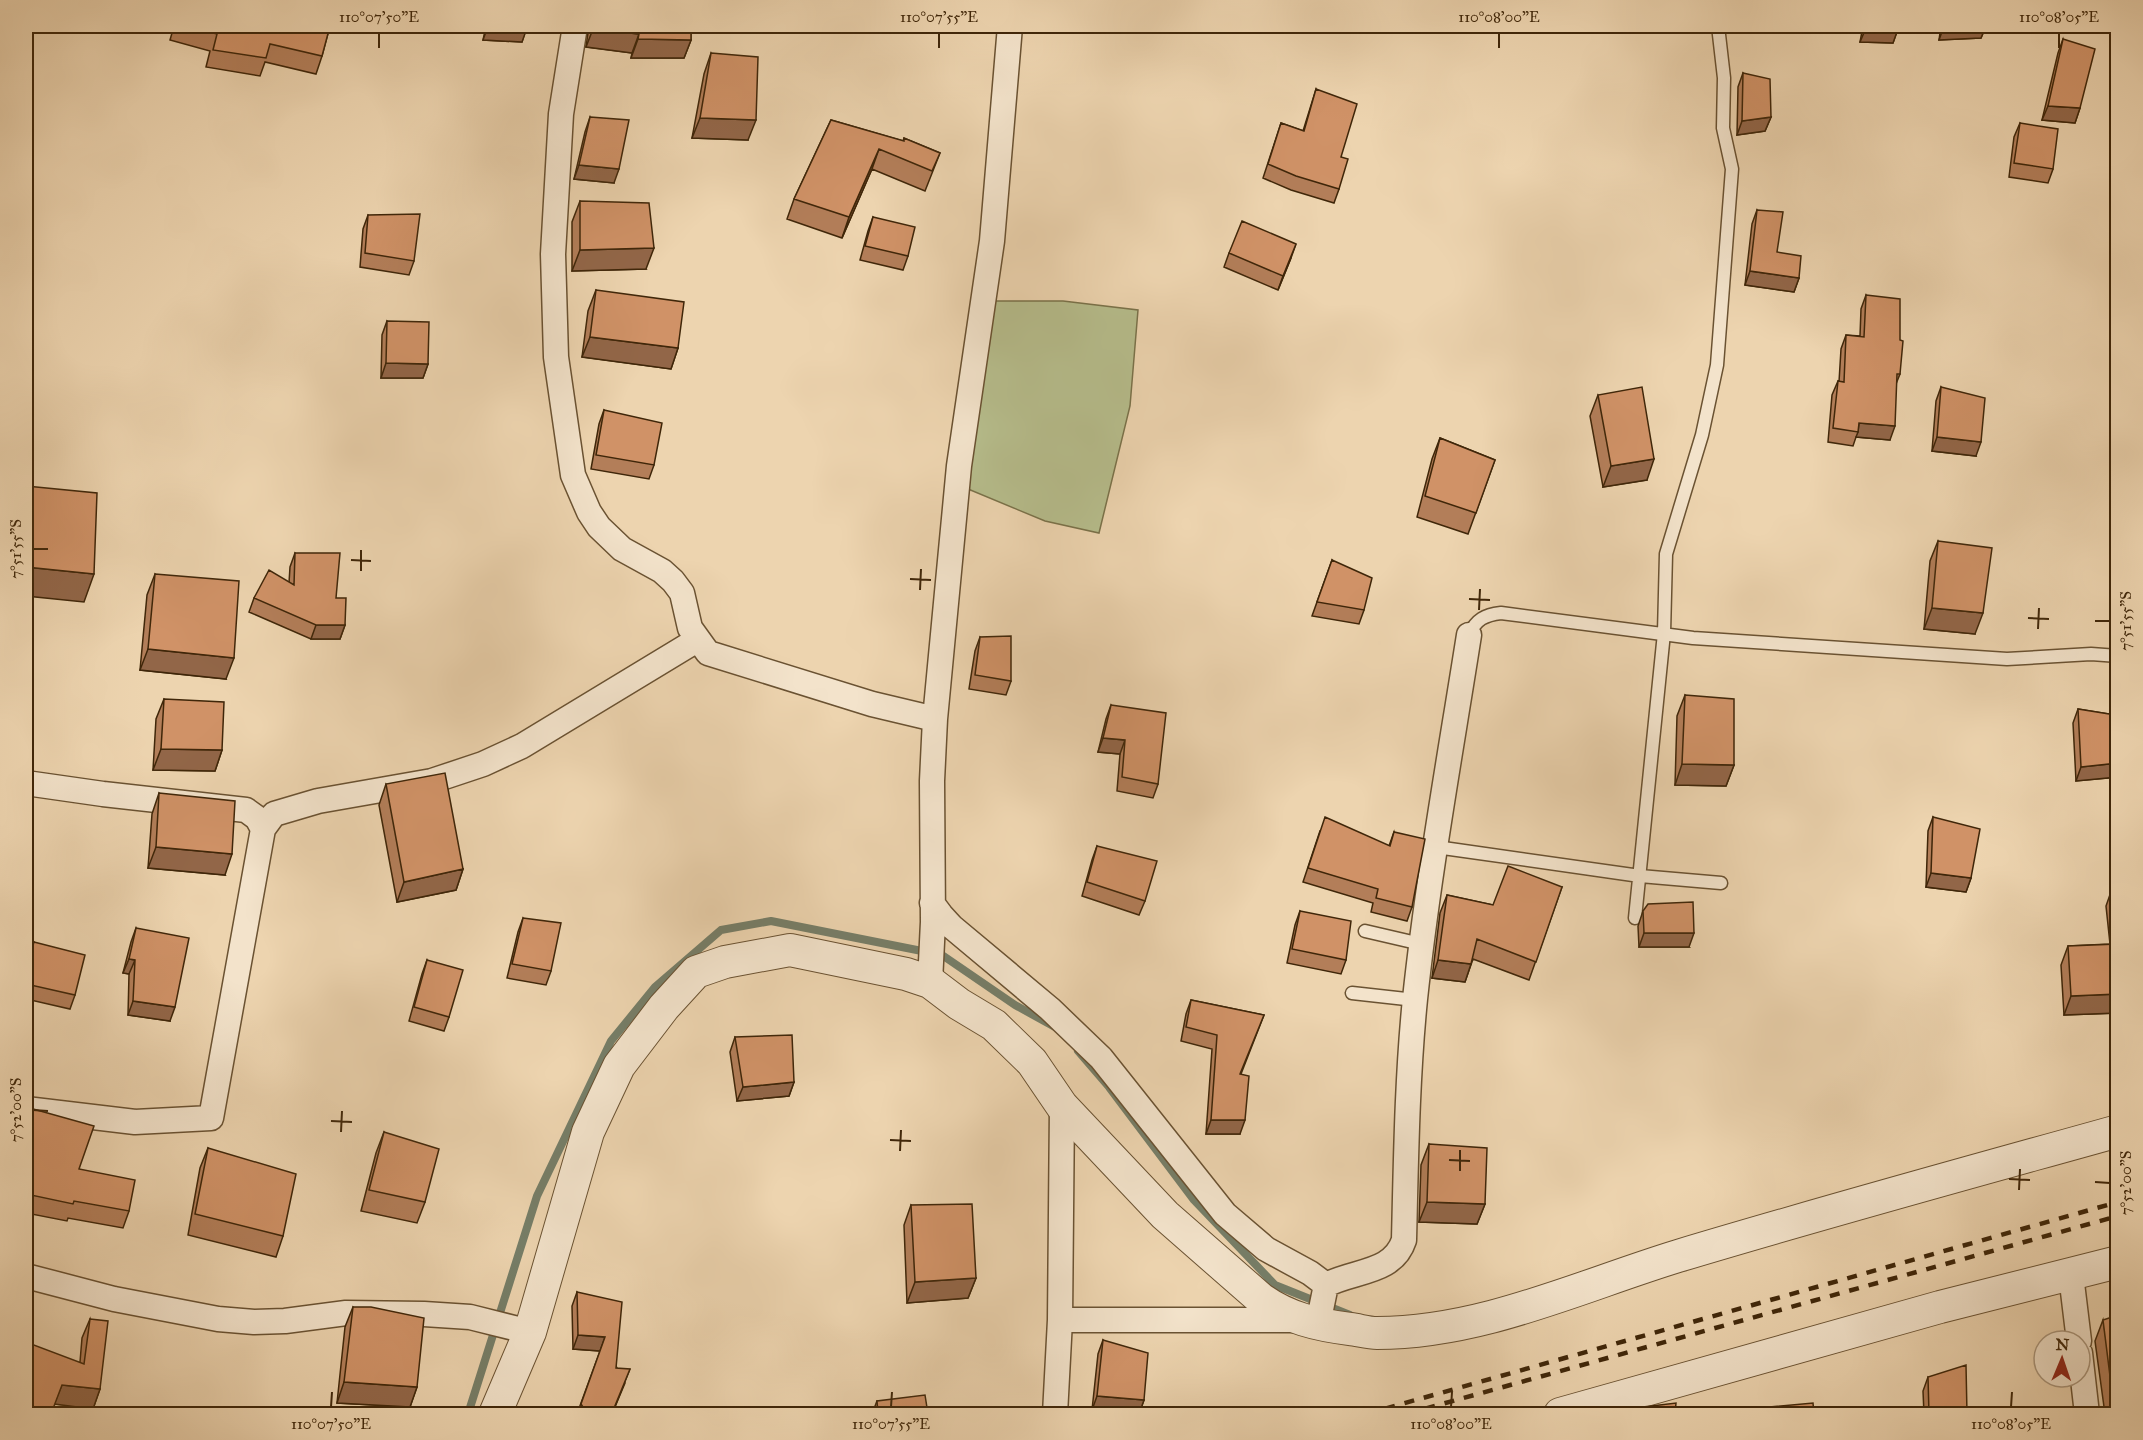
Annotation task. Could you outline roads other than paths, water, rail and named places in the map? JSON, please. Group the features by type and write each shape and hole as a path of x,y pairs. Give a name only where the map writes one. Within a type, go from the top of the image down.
{"street":[{"path":"575,26 561,114 553,254 556,357 573,475 589,512 622,549 662,571 673,581 682,593 690,628 708,652 872,704 935,719"},
{"path":"1010,26 992,241 959,466 935,719 930,972 958,1004 994,1025 1032,1062 1062,1106 1165,1215 1261,1299 1278,1311 1376,1333 1424,1329 1535,1305 1676,1257 2118,1131"},
{"path":"1313,1319 1325,1287 1346,1276 1387,1264 1401,1250 1404,1240 1410,1064 1421,944 1469,635"},
{"path":"26,1109 135,1122 211,1118 263,829 274,814 318,801 432,781 483,764 522,746 697,640"},
{"path":"26,783 246,810 257,818 263,829"},
{"path":"932,912 936,909 952,927 1050,1009 1101,1058 1225,1214 1266,1249 1310,1273 1325,1287"},
{"path":"495,1414 520,1330 588,1132 619,1066 664,1007 696,972 725,962 790,950 906,974 930,972"},
{"path":"1055,1414 1060,1320 1062,1106"},
{"path":"1560,1414 1941,1307 2118,1262"},
{"path":"2071,1275 2078,1329"},
{"path":"26,1276 114,1299 218,1319 285,1322 370,1312 470,1317 520,1330"},
{"path":"1060,1320 1313,1319"},
{"path":"2084,1389 2087,1414"}],"lane":[{"path":"1635,918 1664,633 1666,554 1702,435 1717,365 1732,169 1723,128 1724,78 1718,26"},
{"path":"1469,635 1473,625 1479,619 1502,613 1693,638 2007,659 2091,654 2118,656"},
{"path":"1436,847 1640,876 1721,883"},
{"path":"1365,931 1421,944"},
{"path":"1352,993 1415,1000"}],"waterway":[{"path":"468,1414 537,1196 611,1041 655,987 721,930 771,921 942,955 1015,1005 1055,1027"},
{"path":"1078,1051 1109,1087 1194,1200 1275,1285 1350,1315"}],"railway":[{"path":"1366,1414 2118,1202"},
{"path":"1406,1414 2118,1216"}]}
